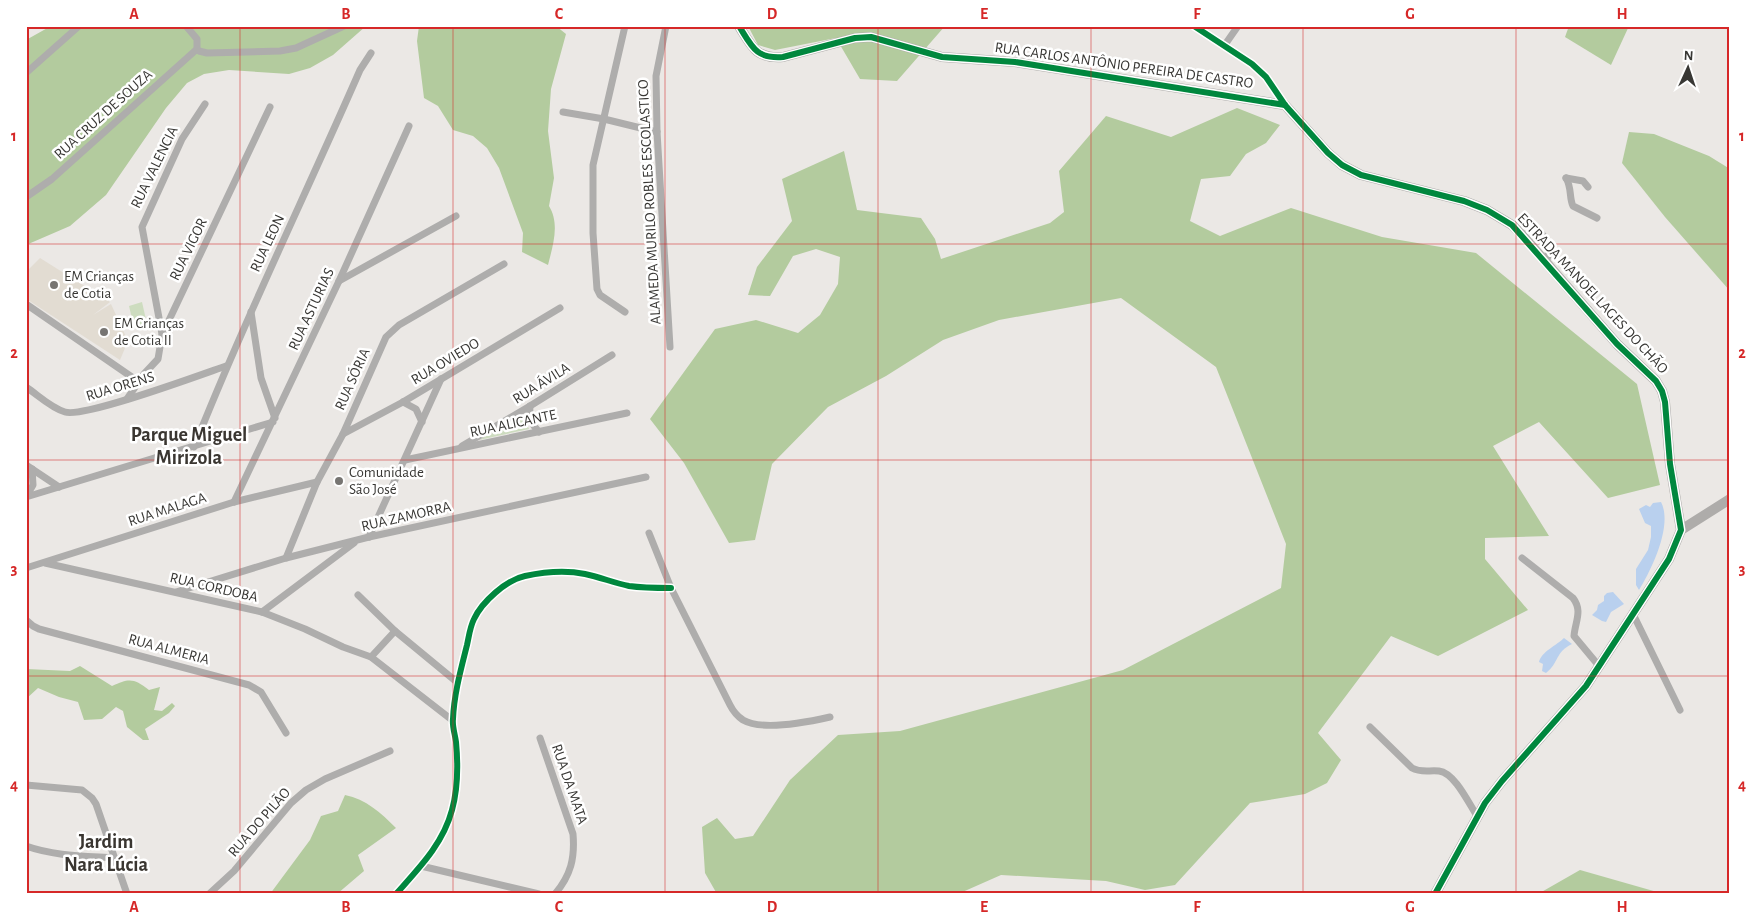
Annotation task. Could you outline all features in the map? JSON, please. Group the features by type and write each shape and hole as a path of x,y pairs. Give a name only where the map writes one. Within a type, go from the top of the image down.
{"street":[{"path":"26,73 79,26"},
{"path":"186,26 196,39 197,49 207,53 280,51 296,48 344,26"},
{"name":"ALAMEDA MURILO ROBLES ESCOLASTICO","path":"624,312 600,294 597,289 592,174 625,26"},
{"name":"ALAMEDA MURILO ROBLES ESCOLASTICO","path":"666,26 656,68 657,132 670,347"},
{"name":"RUA CARLOS ANTÔNIO PEREIRA DE CASTRO","path":"739,26 753,48 761,55 771,58 783,57 855,38 871,37 942,57 1015,62 1285,105"},
{"name":"ESTRADA MANOEL LAGES DO CHÃO","path":"1194,26 1252,64 1266,77 1285,105 1328,153 1342,165 1354,172 1398,186 1464,201 1487,210 1512,226 1617,344 1656,381 1662,391 1665,402 1670,464 1681,530"},
{"path":"1224,46 1238,26"},
{"name":"RUA CRUZ DE SOUZA","path":"26,197 52,179 197,49"},
{"name":"RUA LEON","path":"194,447 226,366 360,70 371,54"},
{"name":"RUA VALENCIA","path":"162,335 142,227 182,139 205,104"},
{"name":"RUA VIGOR","path":"128,399 138,382 158,359 162,335 270,107"},
{"path":"563,112 657,132"},
{"name":"RUA ASTURIAS","path":"234,502 339,282 409,126"},
{"path":"1588,187 1583,181 1566,178 1571,189 1571,203 1573,206 1597,218"},
{"path":"339,282 456,216"},
{"path":"1512,226 1520,224 1530,226 1542,234 1548,246 1546,263"},
{"name":"RUA SÓRIA","path":"286,558 318,482 343,434 386,337 399,326 504,264"},
{"path":"26,304 138,382"},
{"name":"RUA OVIEDO","path":"343,434 403,402 560,308"},
{"path":"26,497 194,447 274,420 261,378 251,312"},
{"name":"RUA ÁVILA","path":"458,448 612,355"},
{"name":"RUA ORENS","path":"26,387 64,412 74,413 128,399 226,366"},
{"path":"369,537 441,379"},
{"path":"403,402 416,410 422,422"},
{"path":"530,406 531,420 539,432"},
{"name":"RUA ALICANTE","path":"405,460 628,413"},
{"path":"29,467 59,487"},
{"path":"26,497 33,485 29,467"},
{"name":"RUA ZAMORRA","path":"176,592 286,558 369,537 646,477"},
{"name":"RUA MALAGA","path":"26,568 234,502 318,482"},
{"path":"1435,894 1477,816 1502,781 1586,686 1670,559 1681,530 1730,499"},
{"path":"649,532 671,588 736,715 750,722 777,725 830,717"},
{"path":"262,612 356,541"},
{"path":"1522,558 1573,598 1579,610 1574,636 1599,666"},
{"name":"RUA CORDOBA","path":"45,562 262,612 343,647 372,657 452,720"},
{"path":"396,894 422,866 436,847 453,809 457,756 452,720 458,683 474,618 500,588 522,576 565,572 585,574 630,586 671,588"},
{"path":"358,595 395,631 458,683"},
{"path":"1633,614 1680,710"},
{"name":"RUA ALMERIA","path":"26,620 39,629 249,684 260,692 286,733"},
{"path":"372,657 395,631"},
{"path":"1370,728 1412,768 1422,771 1442,772 1448,775 1461,790 1477,816"},
{"name":"RUA DA MATA","path":"540,738 573,834 574,850 569,875 555,894"},
{"name":"RUA DO PILÃO","path":"209,894 234,871 290,803 306,790 325,779 390,751"},
{"path":"26,785 76,790 87,793 96,804 127,894"},
{"path":"26,846 60,855 114,858"},
{"path":"422,866 539,894"}],"shaded area":[{"name":"EM Crianças de Cotia","path":"40,258 110,302 93,315 111,304 128,341 120,360 28,300 26,297 26,272"}],"green space":[{"path":"51,26 366,26 333,55 310,68 289,74 229,70 204,74 187,83 166,108 106,195 70,226 26,245 26,40"},
{"path":"419,26 556,26 566,34 551,89 548,131 554,178 549,206 555,227 548,265 522,252 523,233 499,168 487,148 473,136 453,130 438,106 424,98 417,41"},
{"path":"748,26 945,26 897,81 860,79 836,38 775,50 758,45"},
{"path":"1569,26 1629,26 1611,65 1565,37"},
{"path":"1237,108 1280,125 1266,143 1246,154 1230,176 1201,179 1190,221 1220,236 1291,208 1382,237 1476,253 1637,384 1660,485 1608,498 1539,422 1493,446 1549,536 1485,538 1485,559 1528,610 1438,656 1391,636 1318,733 1341,760 1327,783 1305,794 1250,803 1175,885 1145,890 1106,881 1001,875 958,894 717,894 705,873 702,827 717,818 735,839 753,836 790,780 838,735 900,731 1123,670 1281,588 1286,544 1216,367 1121,298 999,320 943,340 886,376 828,407 772,464 755,540 729,543 684,463 650,419 715,329 756,320 798,333 820,315 838,284 840,257 816,249 793,256 770,296 748,295 757,267 792,221 782,179 844,151 857,210 921,218 935,239 941,259 1050,223 1064,212 1059,171 1106,116 1171,137"},
{"path":"1629,132 1654,134 1709,156 1730,169 1730,291 1665,217 1622,163"},
{"path":"142,302 147,324 134,327 129,306"},
{"path":"523,415 529,429 479,440"},
{"path":"80,666 112,686 131,680 149,690 160,687 154,710 162,711 172,703 175,706 169,713 145,729 149,740 143,740 127,727 123,711 116,707 102,719 84,720 78,702 59,697 38,688 26,699 26,669 70,671"},
{"path":"345,795 366,803 396,828 358,855 364,871 337,894 270,894 310,840 321,816 338,811"},
{"path":"1580,870 1657,892 1659,894 1538,894"}],"water":[{"path":"1661,502 1664,512 1663,534 1650,571 1639,590 1636,585 1636,569 1648,550 1651,526 1645,523 1639,509 1646,505 1650,507 1653,503"},
{"path":"1613,592 1624,604 1611,612 1606,622 1592,615 1597,610 1598,605 1604,601 1604,596 1607,593"},
{"path":"1564,638 1572,644 1563,650 1546,673 1542,671 1543,664 1539,662 1540,658"}],"cycle path":[{"path":"739,26 752,46 761,54 767,56 783,57 855,38 871,37 942,57 1015,62 1285,105"},
{"path":"1194,26 1252,64 1266,77 1285,105 1328,153 1342,165 1361,175 1464,201 1487,210 1512,225 1617,344 1656,381 1662,391 1665,402 1670,464 1681,530 1669,559 1586,686 1502,781 1485,803 1435,894"},
{"path":"396,894 436,845 443,834 452,810 457,776 457,750 453,727 456,691 474,619 489,599 503,587 518,578 555,572 585,574 629,586 671,588"}],"place":[{"name":"EM Crianças de Cotia","path":"54,285"},
{"name":"EM Crianças de Cotia II","path":"104,332"},
{"name":"Comunidade São José","path":"339,481"}],"district":[{"name":"Parque Miguel Mirizola","path":"189,446"},
{"name":"Jardim Nara Lúcia","path":"106,852"}]}
